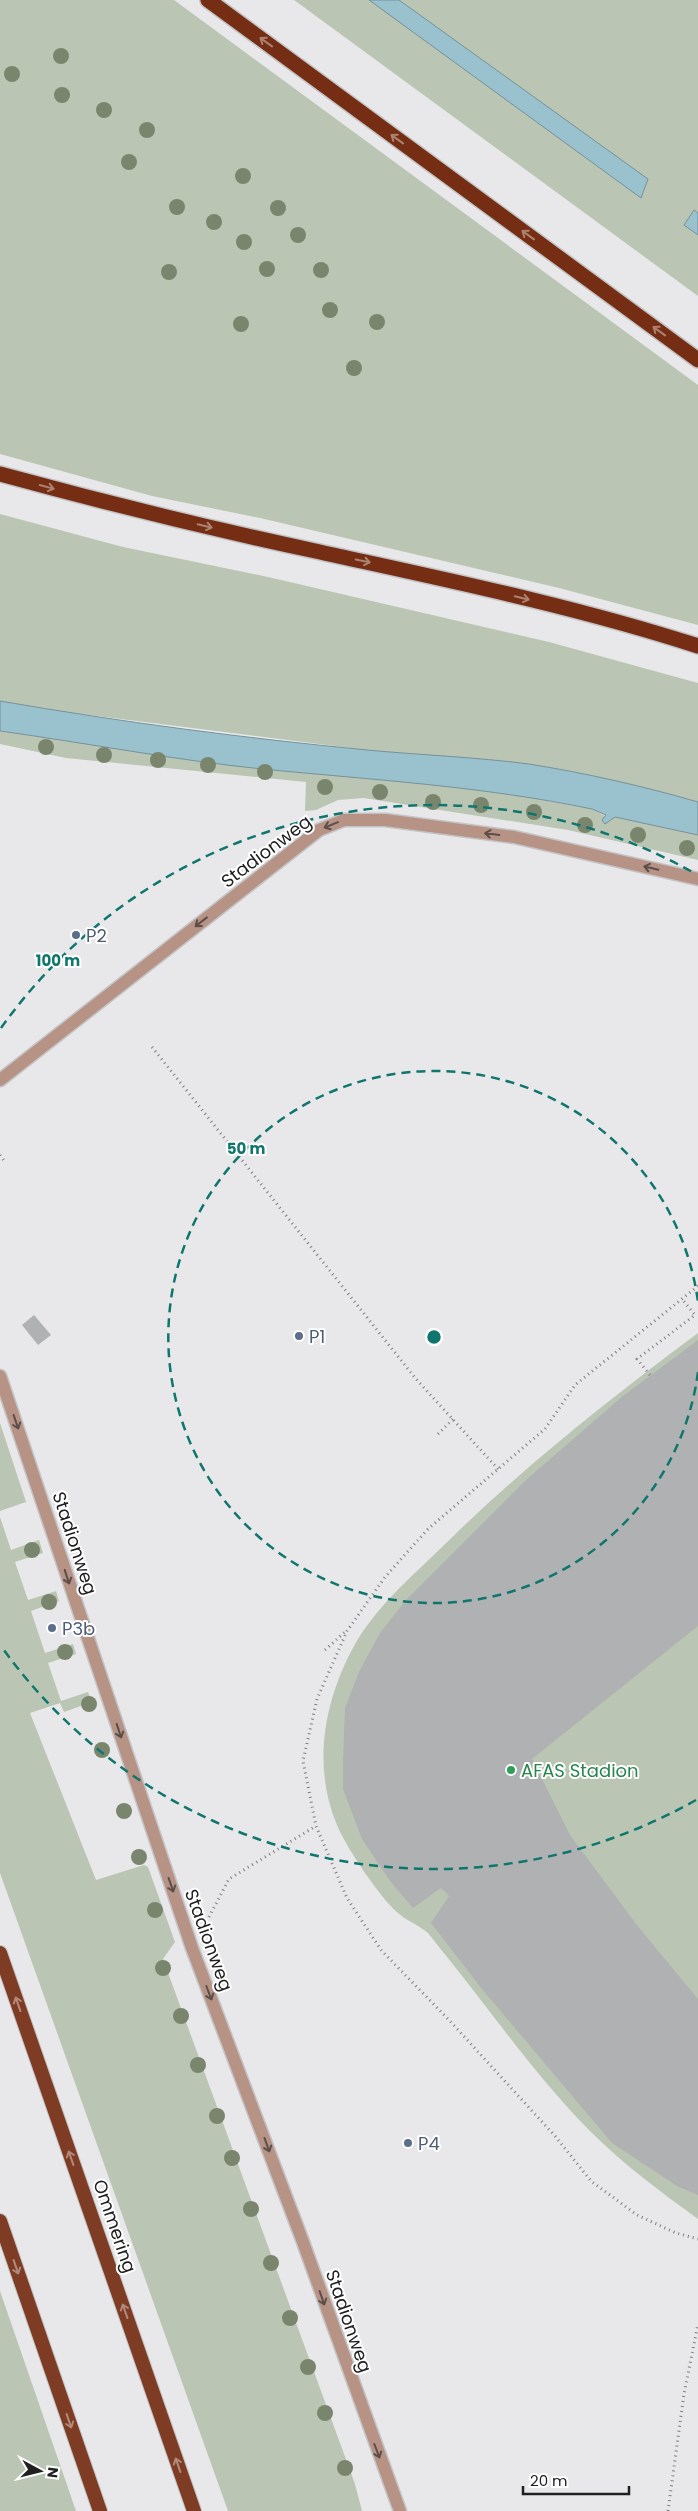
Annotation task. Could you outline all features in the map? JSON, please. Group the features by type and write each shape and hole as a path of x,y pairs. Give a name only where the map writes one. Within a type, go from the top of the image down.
{"highway":[{"path":"208,0 698,360"},
{"path":"0,474 168,518 435,576 608,619 698,646"},
{"name":"Ommering","path":"0,1953 194,2511"},
{"path":"0,2221 100,2511"}],"lane":[{"name":"Stadionweg","path":"0,1080 319,830 344,820 385,820 514,836 698,879"},
{"name":"Stadionweg","path":"0,1376 192,1948 400,2511"}],"path":[{"path":"152,1047 416,1379 498,1469"},
{"path":"0,1155 5,1162"},
{"path":"698,1286 575,1385 545,1429 428,1529 385,1577 347,1631 317,1700 303,1761 316,1826 346,1898 381,1950 449,2020 555,2136 591,2181 637,2215 676,2233 698,2239"},
{"path":"650,1375 637,1359 696,1315 682,1299"},
{"path":"438,1434 453,1419"},
{"path":"325,1650 347,1631"},
{"path":"192,1948 229,1879 316,1826"},
{"path":"668,2511 684,2394 698,2324"}],"green space":[{"path":"0,0 174,0 698,385 698,625 559,588 260,518 152,496 0,454"},
{"path":"294,0 698,0 698,296"},
{"path":"0,514 123,547 268,577 549,642 698,683 698,802 566,771 527,764 366,750 57,711 0,701"},
{"path":"0,731 260,768 402,780 487,790 592,809 611,819 615,817 698,835 698,860 568,830 364,798 338,800 316,810 305,811 306,782 66,758 0,744"},
{"name":"AFAS Stadion","path":"698,1333 698,2219 630,2167 591,2132 533,2067 428,1933 402,1916 382,1896 356,1859 337,1825 329,1803 323,1757 329,1711 335,1689 362,1632 383,1606 405,1582 502,1490 598,1410"},
{"path":"0,1423 26,1502 0,1511"},
{"path":"0,1517 11,1550 39,1540 43,1553 15,1562 28,1600 56,1591 59,1601 31,1611 45,1653 73,1644 76,1654 48,1663 61,1701 88,1692 92,1702 64,1712 60,1703 30,1713 96,1880 144,1865 148,1867 175,1942 163,1959 355,2484 362,2511 228,2511 0,1873"},
{"path":"0,2291 76,2511 0,2511"}],"water":[{"path":"369,0 399,0 648,179 641,198"},
{"path":"694,210 698,213 698,235 684,225"},
{"path":"0,701 137,723 229,735 367,750 529,764 571,771 635,785 698,802 698,835 615,817 605,824 602,820 606,815 592,809 551,801 427,784 229,765 0,731"}],"building":[{"path":"34,1315 51,1335 38,1345 22,1325"},
{"name":"AFAS Stadion","path":"698,1340 698,1626 532,1759 570,1835 636,1924 698,1999 698,2195 677,2186 612,2143 482,1989 431,1923 449,1896 441,1888 413,1908 390,1881 362,1839 343,1789 343,1761 345,1708 359,1672 380,1633 406,1600 526,1480 623,1396"}],"place":[{"name":"P2","path":"76,935"},
{"name":"P1","path":"299,1336"},
{"name":"P3b","path":"52,1628"},
{"name":"AFAS Stadion","path":"511,1770"},
{"name":"P4","path":"408,2143"}]}
